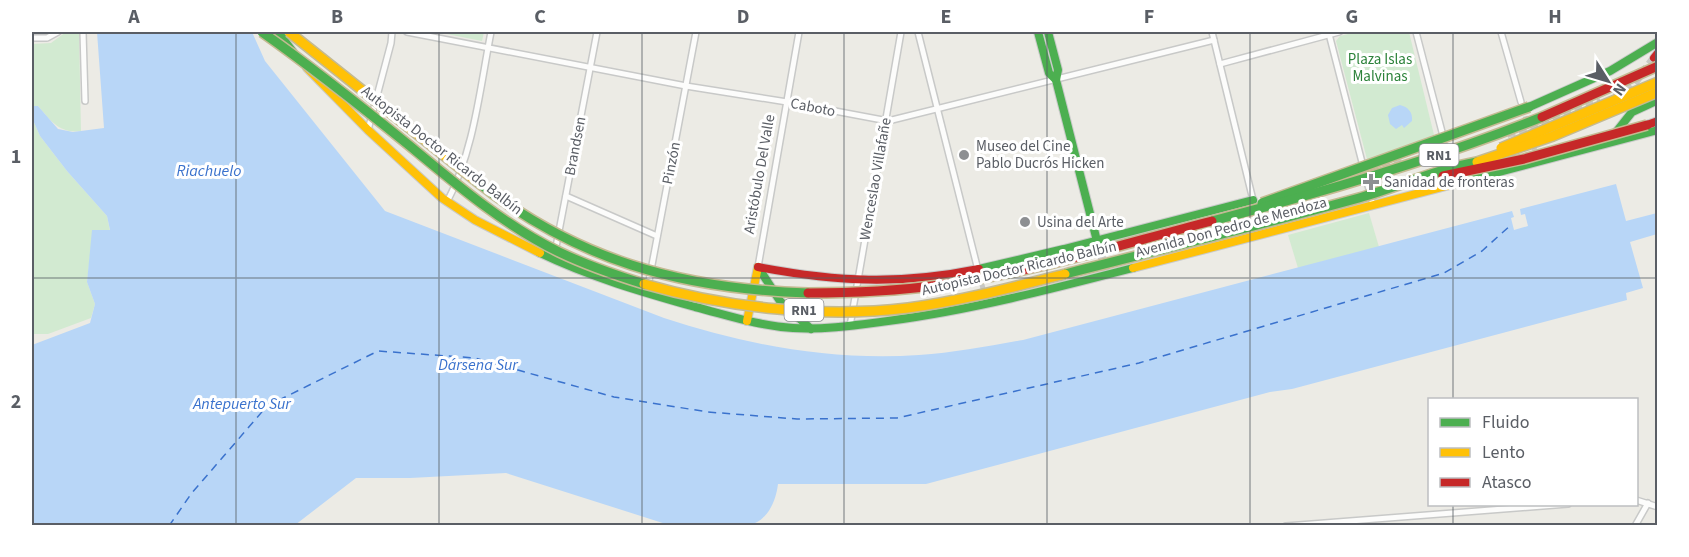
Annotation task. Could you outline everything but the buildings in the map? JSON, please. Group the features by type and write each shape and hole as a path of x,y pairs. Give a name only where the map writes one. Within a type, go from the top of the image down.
{"main road":[{"name":"Autopista Doctor Ricardo Balbín","path":"262,32 331,82 480,203 527,235 578,261 623,277 685,293 735,302 807,310 893,309 943,303 1079,271 1412,183 1457,166 1485,160 1536,142 1658,92"},
{"name":"Avenida Don Pedro de Mendoza","path":"278,32 317,79 368,130 447,202 500,233 554,260 647,294 747,321 811,329 928,316 987,304 1125,271 1658,130"},
{"name":"Autopista Doctor Ricardo Balbín","path":"289,32 467,174 535,222 584,248 636,266 691,279 748,289 811,293 860,293 922,288 1012,271 1327,190 1417,163 1540,118 1656,59"},
{"path":"1038,32 1049,73 1056,80"},
{"path":"1048,32 1058,70 1056,80 1097,241"},
{"path":"1212,221 1602,76 1658,42"},
{"name":"Avenida Don Pedro de Mendoza","path":"286,43 458,182 599,277"},
{"path":"1457,166 1571,120 1658,81"},
{"path":"1607,144 1632,112 1658,100"},
{"path":"1412,183 1524,159 1626,132 1658,121"},
{"name":"Avenida Don Pedro de Mendoza","path":"758,267 858,280 916,279 978,270 1253,200"},
{"path":"758,267 774,296 785,309 811,329"},
{"name":"Aristóbulo Del Valle","path":"747,321 758,267"}],"street":[{"path":"32,38 47,38 58,32"},
{"path":"83,32 86,101"},
{"path":"286,43 289,32"},
{"path":"368,130 392,32"},
{"name":"Caboto","path":"407,32 686,86 885,121 938,110 1214,40"},
{"path":"447,202 458,182 465,160 491,32"},
{"name":"Brandsen","path":"554,260 597,32"},
{"name":"Pinzón","path":"647,294 696,32"},
{"name":"Aristóbulo Del Valle","path":"758,267 799,32"},
{"name":"Wenceslao Villafañe","path":"850,326 901,32"},
{"path":"918,32 978,270"},
{"path":"1212,32 1253,200"},
{"path":"1220,64 1339,32"},
{"path":"1416,32 1442,132"},
{"path":"1501,32 1525,104"},
{"path":"1329,34 1373,205"},
{"path":"566,195 657,236"},
{"path":"1638,500 1658,507"},
{"path":"1635,525 1648,503"},
{"path":"1286,525 1541,506"}],"green space":[{"path":"66,32 79,32 81,131 67,130 56,125 38,106 32,106 32,44 51,43"},
{"path":"437,32 484,32 482,41"},
{"name":"Plaza Islas Malvinas","path":"1356,32 1409,32 1435,139 1368,163 1336,41 1340,36"},
{"path":"32,118 40,136 107,216 110,231 93,230 87,282 95,304 91,318 48,334 33,334 32,331"},
{"path":"1369,213 1379,247 1298,268 1288,235"}],"water":[{"path":"97,32 252,32 265,61 385,211 664,318 726,336 790,349 854,356 919,355 1023,340 1512,211 1514,230 1528,226 1525,214 1521,215 1520,209 1616,184 1626,221 1657,213 1657,234 1630,242 1643,288 1626,293 1627,300 926,484 778,484 770,509 762,519 750,525 669,525 506,473 356,478 295,525 32,525 32,345 90,323 95,304 87,282 92,230 110,230 107,216 40,136 32,118 32,106 38,106 58,129 73,132 104,128"},
{"path":"1400,105 1409,110 1412,121 1404,128 1402,125 1396,129 1390,124 1388,115 1392,108"}],"ferry route":[{"path":"169,526 191,494 267,406 378,351 475,358 614,397 708,412 797,419 897,418 1139,363 1444,273 1482,251 1512,224"}],"tunnel":[{"path":"1615,97 1633,85 1654,58"},
{"path":"1521,102 1537,158"},
{"path":"1507,134 1559,119 1601,102"},
{"path":"1443,135 1452,170"},
{"path":"1325,184 1403,163"},
{"path":"1255,207 1263,234"},
{"path":"1098,245 1107,275"},
{"path":"980,277 987,304"}],"traffic: fast":[{"path":"262,32 392,131 463,190 519,230 569,257 644,284"},
{"path":"278,32 293,52"},
{"path":"1038,32 1049,73 1056,80"},
{"path":"1048,32 1058,70 1056,80 1097,241"},
{"path":"1529,107 1610,71 1658,42"},
{"path":"1613,136 1632,112 1658,100"},
{"path":"1262,203 1529,107"},
{"path":"1212,221 1378,174 1542,117"},
{"path":"1450,185 1658,130"},
{"path":"1065,274 1374,194 1447,169 1477,162"},
{"path":"475,180 513,208 551,231 591,250 631,265 673,277 716,285 808,293"},
{"path":"979,269 1253,200"},
{"path":"540,253 597,277 731,317 780,327 805,328 852,326 950,311 1133,268"},
{"path":"758,267 780,301 811,329"}],"traffic: slow":[{"path":"289,32 475,180"},
{"path":"307,68 368,130 442,198 475,220 540,253"},
{"path":"1501,148 1658,82"},
{"path":"1477,162 1553,136 1658,92"},
{"path":"1133,268 1450,185"},
{"path":"747,321 758,267"},
{"path":"644,284 741,305 842,312 928,305 1065,274"}],"traffic: jam":[{"path":"1654,58 1658,53"},
{"path":"1542,117 1658,66"},
{"path":"1647,125 1658,121"},
{"path":"1443,176 1524,159 1647,125"},
{"path":"808,293 890,290 974,280 1043,266 1212,221"},
{"path":"758,267 815,276 868,280 922,278 979,269"}],"place":[{"name":"Museo del Cine Pablo Ducrós Hicken","path":"964,155"},
{"name":"Sanidad de fronteras","path":"1371,182"},
{"name":"Usina del Arte","path":"1025,222"}],"water label":[{"name":"Riachuelo","path":"209,170"},
{"name":"Dársena Sur","path":"478,364"},
{"name":"Antepuerto Sur","path":"242,403"}]}
